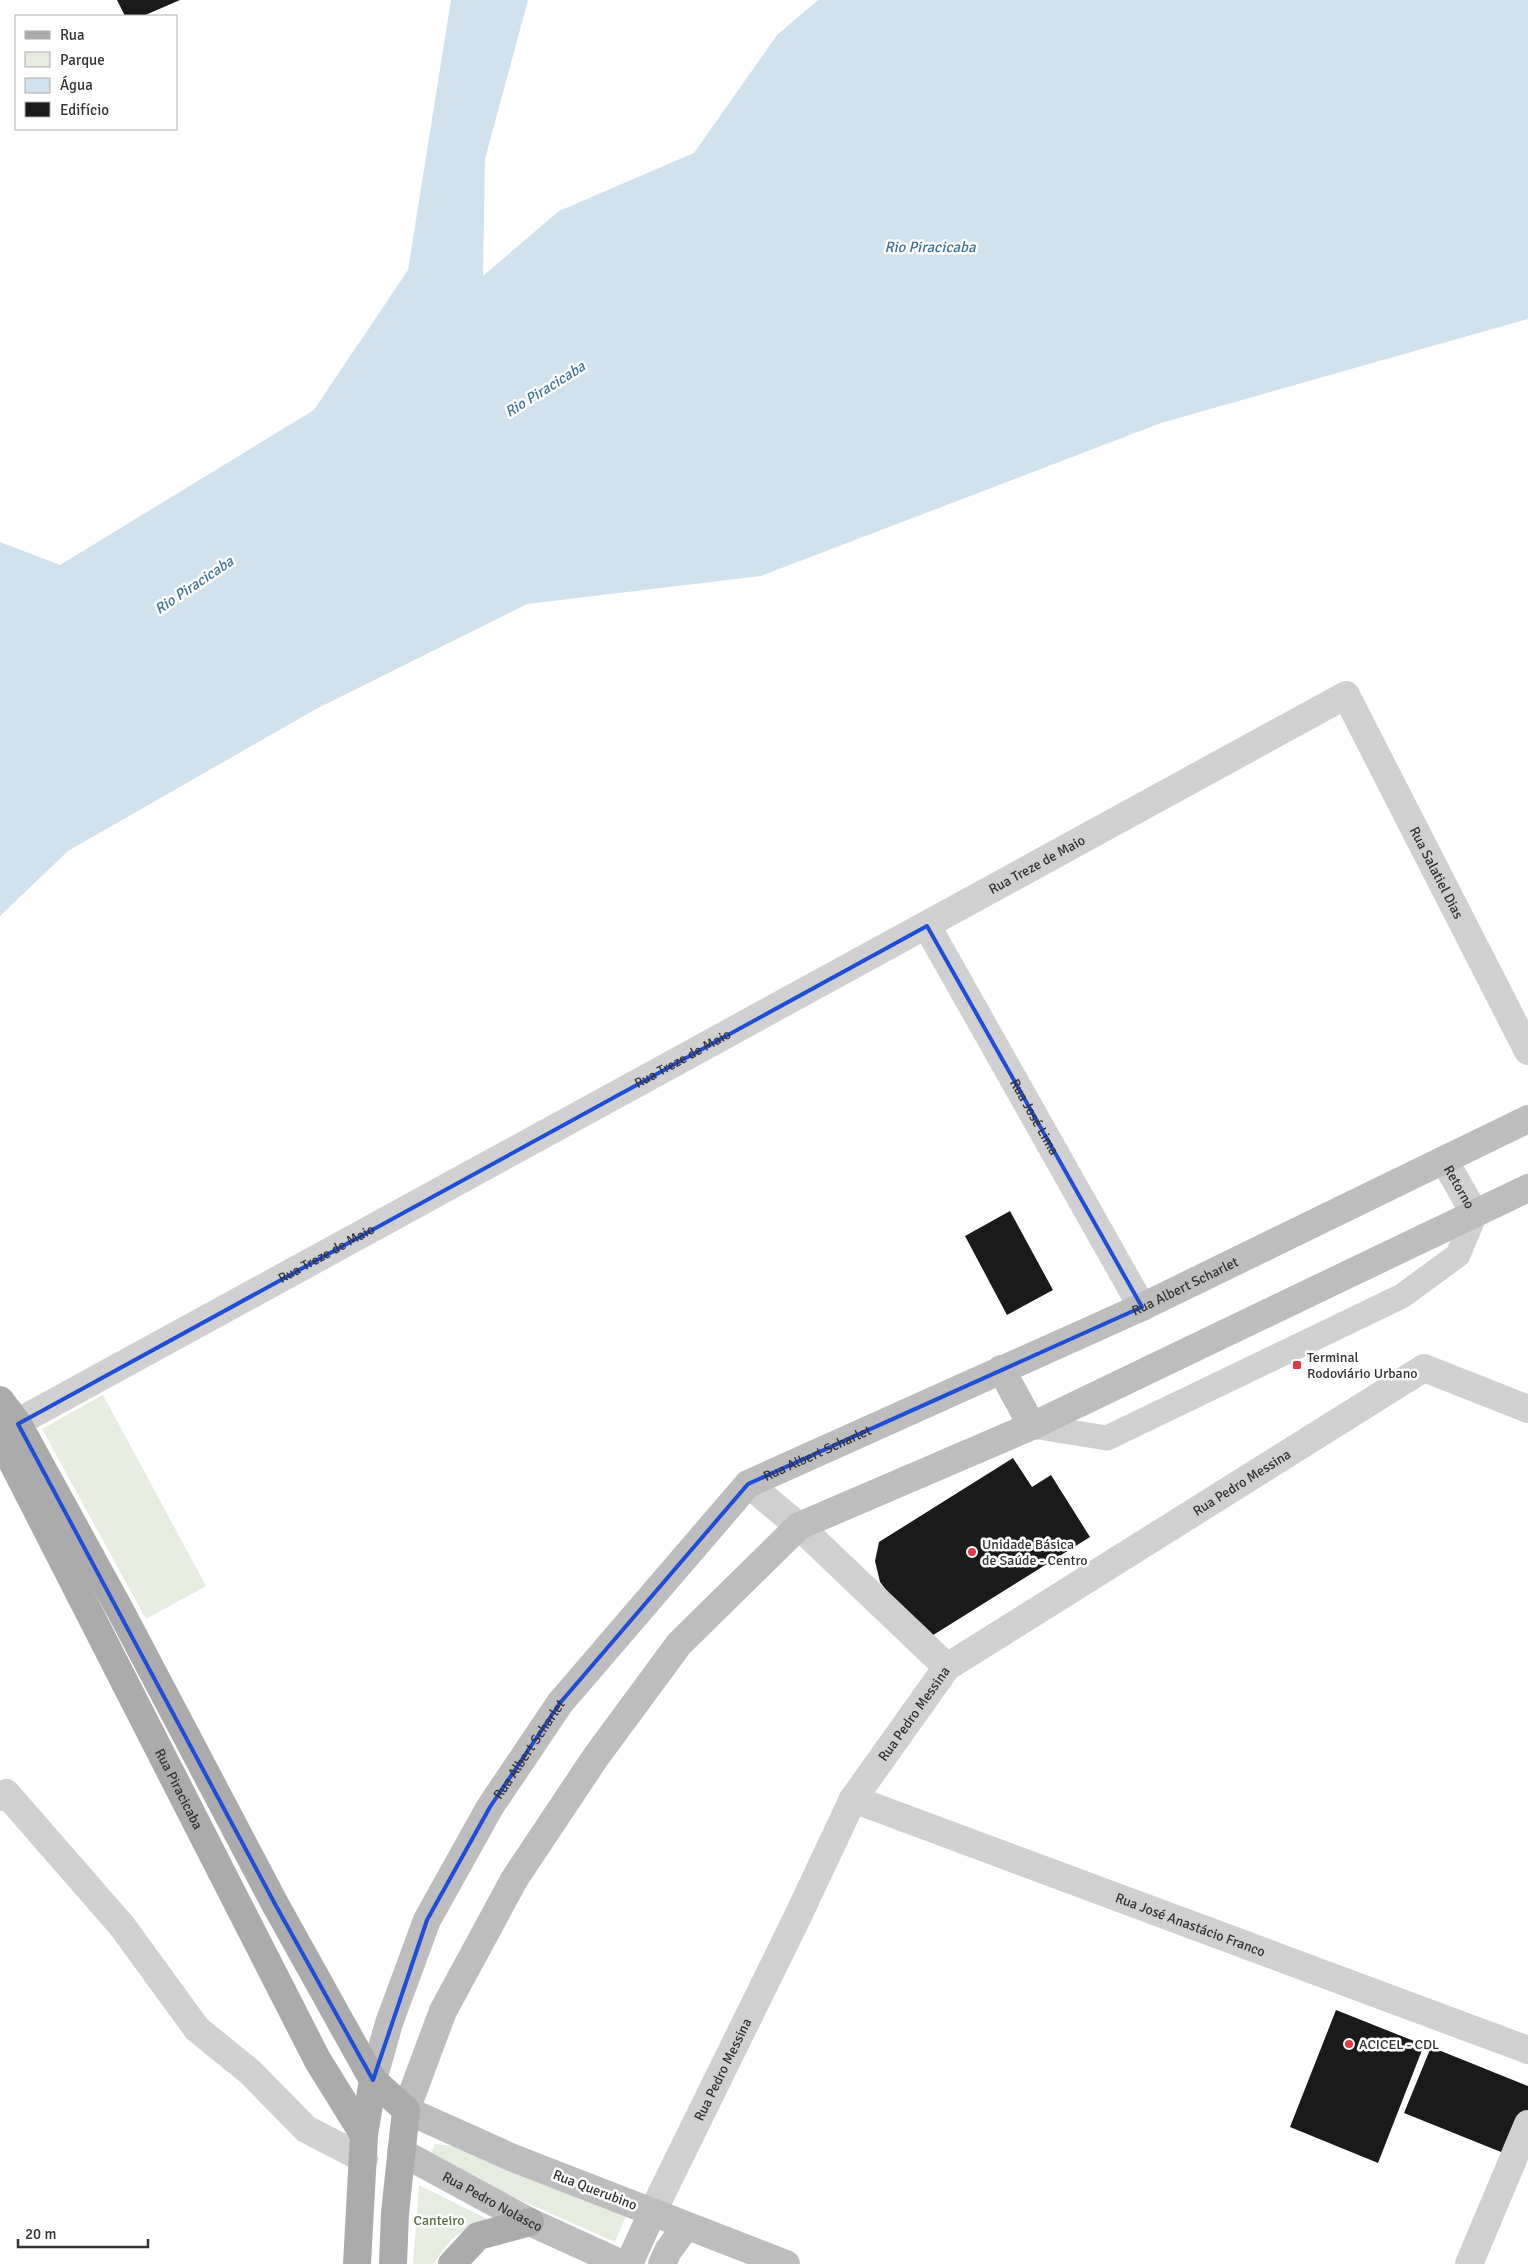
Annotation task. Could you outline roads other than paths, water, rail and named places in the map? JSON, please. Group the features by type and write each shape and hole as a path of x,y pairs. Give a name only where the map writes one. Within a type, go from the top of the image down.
{"main road":[{"name":"Rua Albert Scharlet","path":"374,2080 390,2023 427,1920 490,1807 560,1703 748,1484 1001,1368 1142,1307 1528,1119"},
{"path":"393,2264 406,2110 443,2011 515,1878 595,1758 680,1644 799,1526 1032,1426 1528,1188"},
{"path":"1001,1368 1032,1426"},
{"name":"Rua Piracicaba","path":"0,1400 6,1431 318,2061 364,2147"},
{"name":"Rua Piracicaba","path":"6,1431 120,1610 275,1904 374,2080 406,2110"},
{"path":"357,2264 364,2147 374,2080"},
{"name":"Rua Querubino","path":"406,2110 513,2158 786,2264"},
{"name":"Rua Pedro Nolasco","path":"364,2147 401,2152 530,2222 622,2264"},
{"name":"Rua Pedro Messina","path":"629,2264 652,2212"},
{"path":"452,2264 478,2236 530,2222"},
{"path":"662,2264 668,2251 686,2226"}],"street":[{"name":"Rua Treze de Maio","path":"6,1431 1346,694"},
{"name":"Rua Salatiel Dias","path":"1346,694 1528,1051"},
{"name":"Rua José Lima","path":"926,926 1142,1307"},
{"name":"Retorno","path":"1444,1160 1475,1214"},
{"name":"Rua Pedro Messina","path":"652,2212 797,1918 853,1799 947,1667 1424,1368 1528,1409"},
{"path":"748,1484 799,1526 947,1667"},
{"path":"0,1797 6,1793 122,1926 196,2029 250,2072 306,2129 364,2147"},
{"name":"Rua José Anastácio Franco","path":"853,1799 1528,2050"},
{"path":"1469,2264 1528,2124"}],"lane":[{"path":"1032,1426 1107,1438 1402,1296 1458,1255 1475,1214"}],"water":[{"name":"Rio Piracicaba","path":"451,0 528,0 485,159 483,276 559,211 694,153 777,35 818,0 1528,0 1528,319 1161,423 761,576 527,604 316,709 68,851 0,916 0,542 60,565 314,410 408,270"}],"place":[{"name":"Terminal Rodoviário Urbano","path":"1297,1365"},
{"name":"Unidade Básica de Saúde - Centro","path":"972,1552"},
{"name":"ACICEL - CDL","path":"1349,2044"}],"park label":[{"name":"Canteiro","path":"439,2220"}]}
